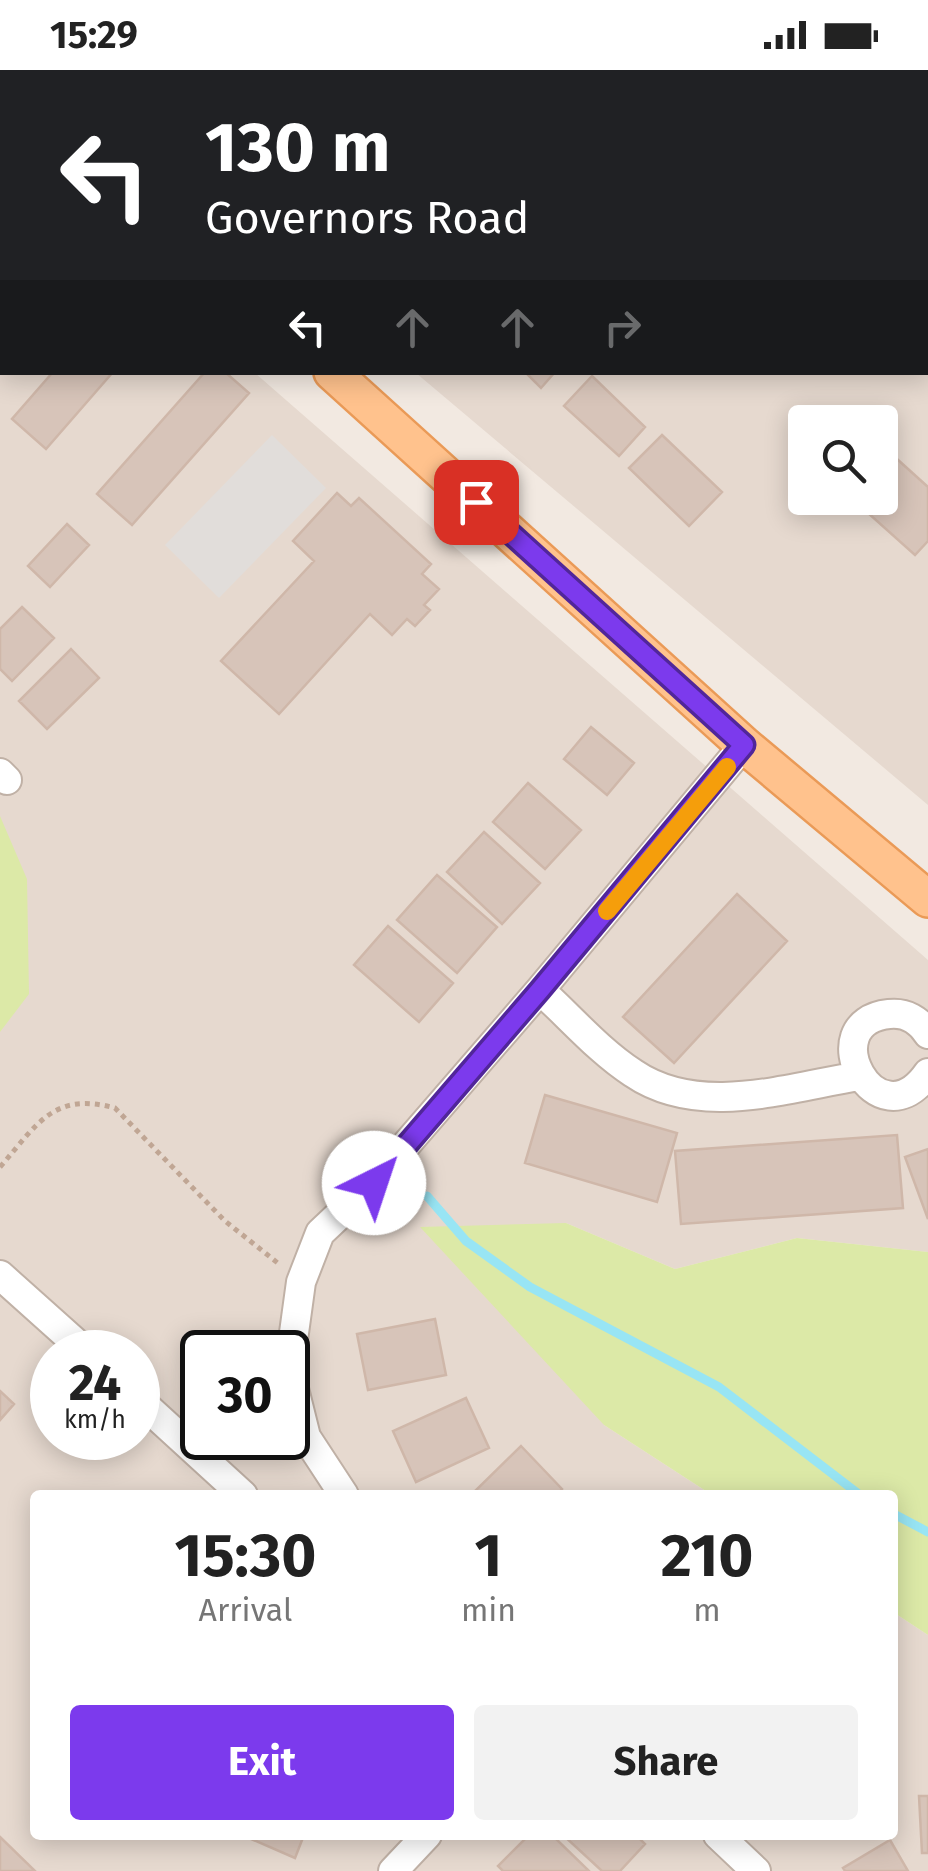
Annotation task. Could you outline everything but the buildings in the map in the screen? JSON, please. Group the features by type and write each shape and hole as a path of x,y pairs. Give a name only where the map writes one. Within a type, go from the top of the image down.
{"main road":[{"path":"335,375 744,745 928,899"}],"street":[{"path":"341,1490 306,1437 290,1369 301,1282 320,1233 374,1183 744,745"},
{"path":"540,990 630,1072 677,1094 730,1097 859,1076"},
{"path":"928,1034 908,1016 888,1014 871,1020 853,1045 859,1076 872,1089 890,1094 915,1088 928,1073"},
{"path":"0,1275 61,1330"},
{"path":"160,1419 238,1490"},
{"path":"393,1871 422,1840"},
{"path":"723,1840 756,1871"}],"path":[{"path":"0,1166 52,1109 92,1102 115,1108 225,1221 281,1266"}],"shaded area":[{"path":"0,375 257,375 928,960 928,1252 797,1238 675,1269 566,1223 604,1425 704,1490 30,1490 30,1840 898,1840 898,1615 928,1635 928,1871 0,1871"},
{"path":"418,375 928,375 928,805"},
{"path":"272,435 326,488 219,598 165,545"}],"green space":[{"path":"0,816 27,879 29,994 0,1032"},
{"path":"566,1223 675,1269 797,1238 928,1252 928,1635 898,1615 898,1490 704,1490 604,1425 420,1227"}],"waterway":[{"path":"427,1196 466,1241 530,1287 719,1387 853,1490"},
{"path":"898,1516 928,1532"}],"slow traffic":[{"path":"607,911 727,767"}],"route":[{"path":"374,1183 744,745 476,502"}]}
